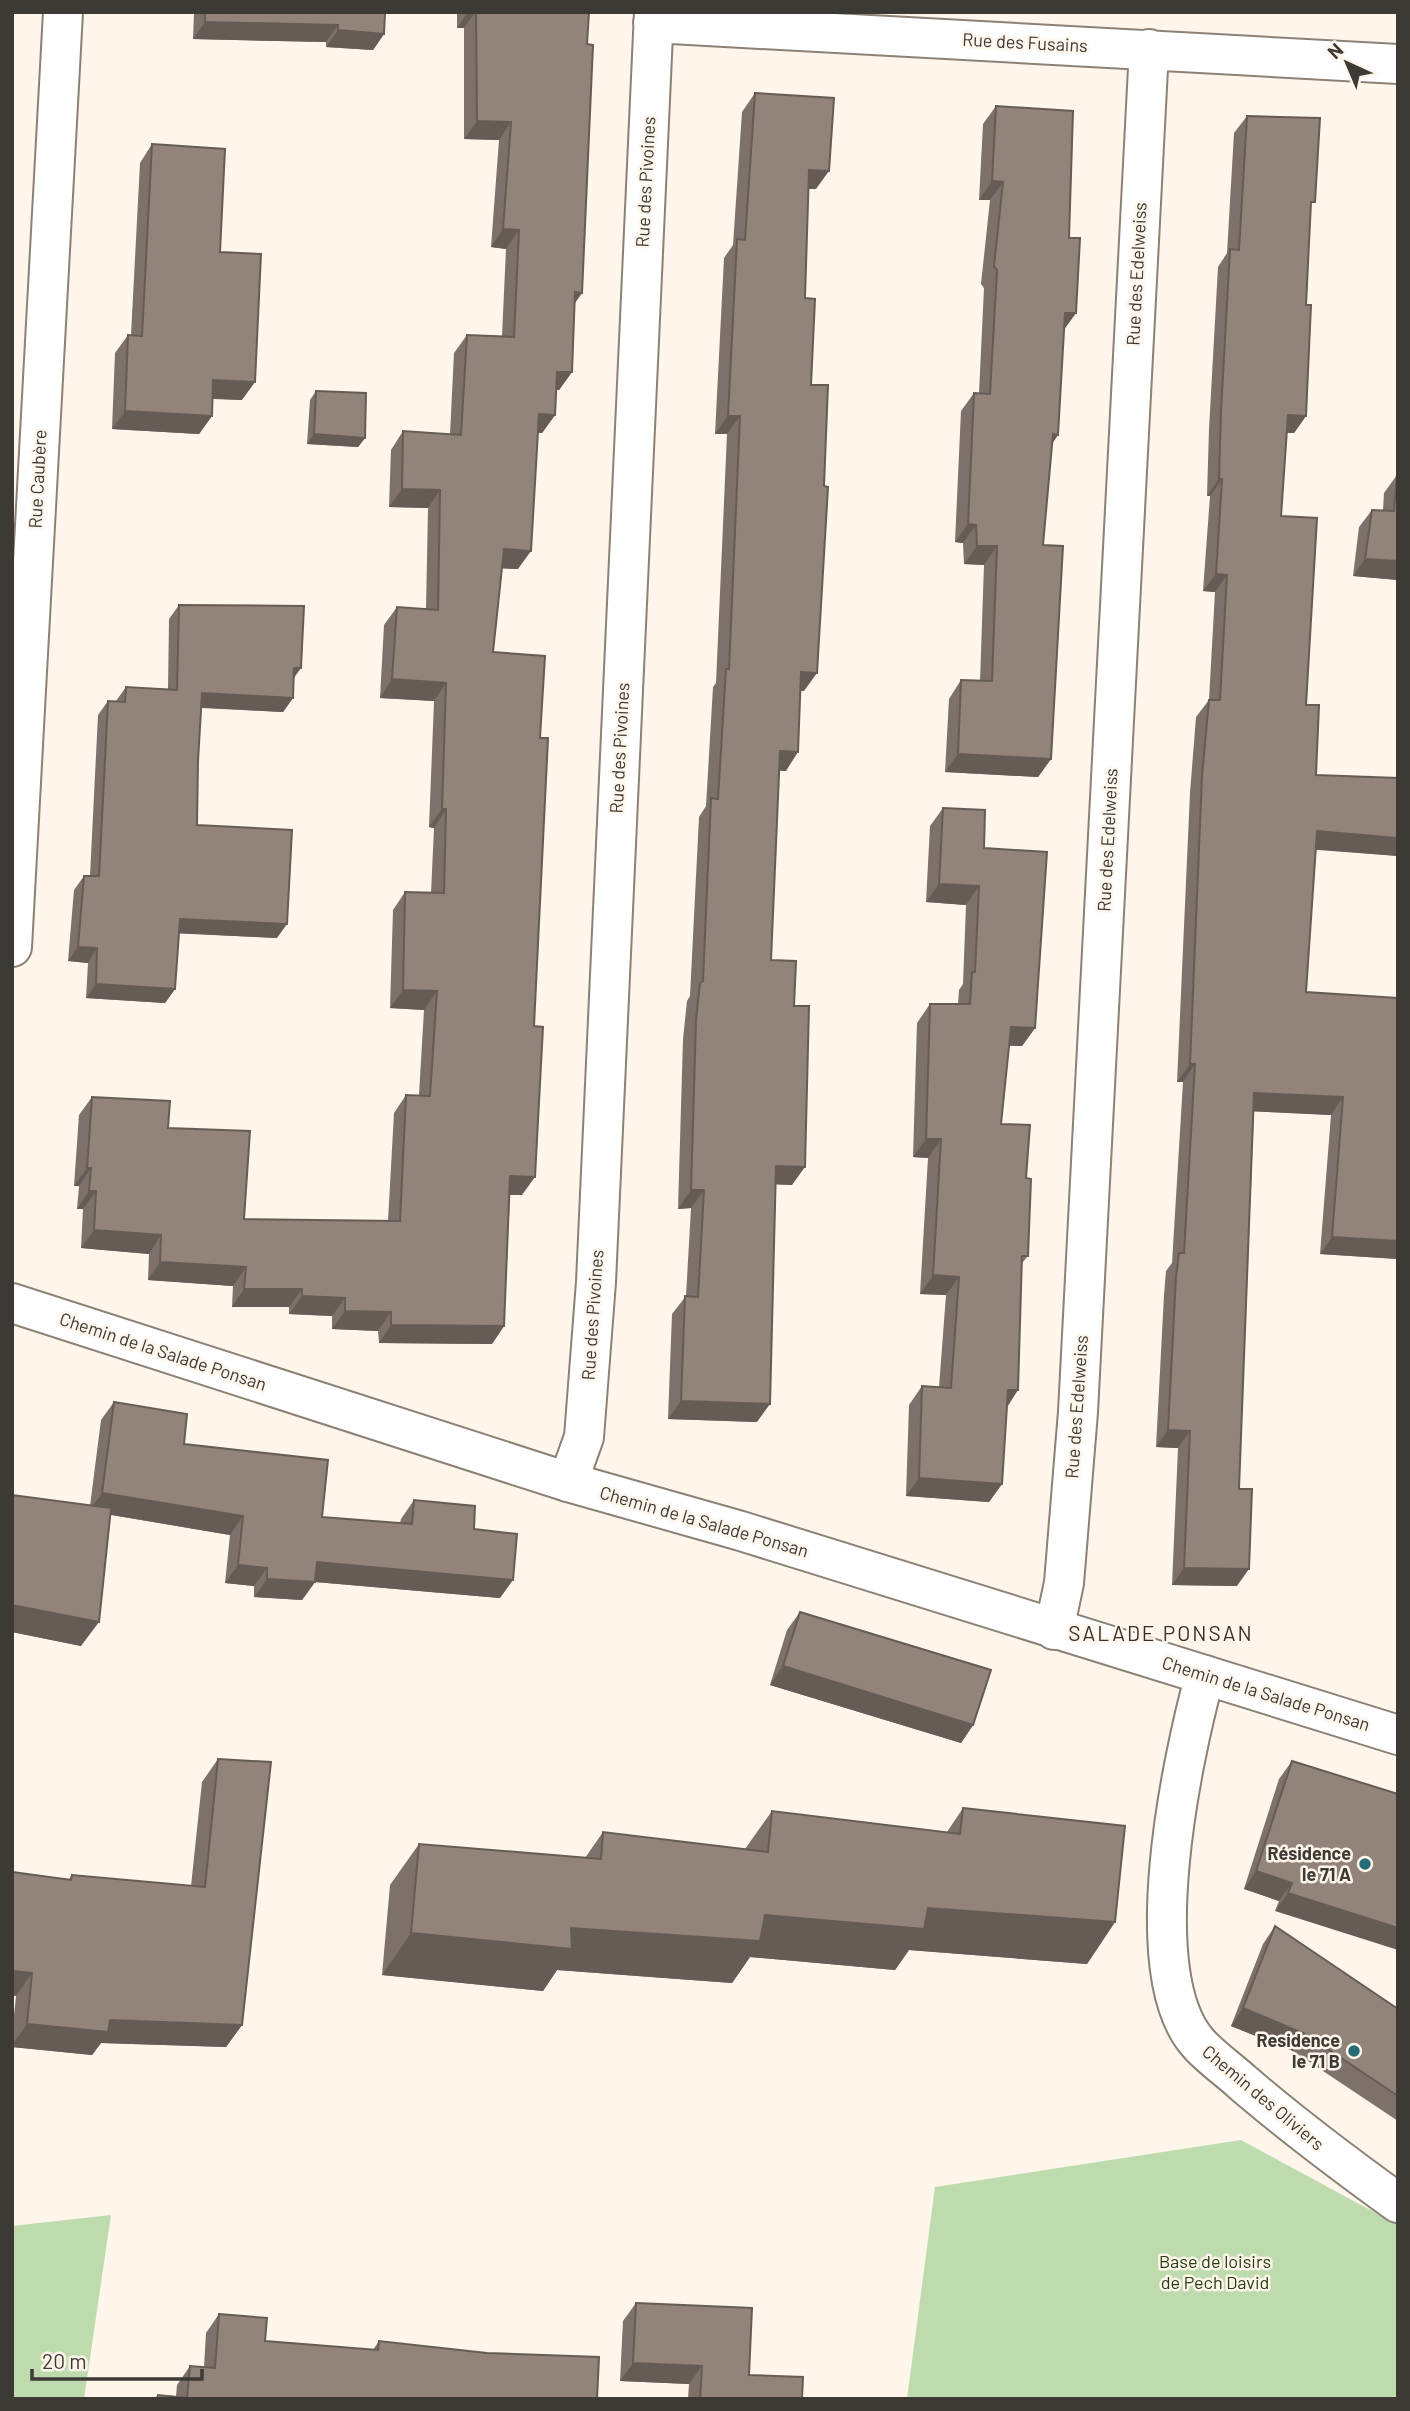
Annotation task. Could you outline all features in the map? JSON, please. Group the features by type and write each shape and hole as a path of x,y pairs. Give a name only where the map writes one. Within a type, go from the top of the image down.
{"street":[{"name":"Rue Caubère","path":"12,947 64,12"},
{"name":"Rue des Fusains","path":"653,18 1398,64"},
{"name":"Rue des Pivoines","path":"568,1482 584,1437 596,1282 653,18"},
{"name":"Rue des Edelweiss","path":"1055,1630 1064,1583 1078,1412 1149,49"},
{"name":"Chemin de la Salade Ponsan","path":"12,1303 568,1482 741,1531 1398,1735"},
{"name":"Chemin des Oliviers","path":"1205,1675 1194,1717 1166,1888 1167,1950 1174,1997 1197,2042 1302,2134 1398,2203"}],"green space":[{"name":"Base de loisirs de Pech David","path":"1241,2140 1398,2225 1398,2399 907,2399 935,2187"},
{"path":"111,2215 84,2399 12,2399 12,2226"}],"building":[{"path":"205,12 385,12 384,34 338,30 338,25 205,22"},
{"path":"476,12 589,12 587,44 593,45 582,293 575,292 572,372 557,372 555,415 539,414 531,551 504,549 493,652 545,656 540,738 548,738 534,1026 543,1027 535,1177 510,1176 504,1326 391,1325 391,1312 345,1311 345,1298 302,1296 302,1289 244,1289 246,1267 160,1262 161,1235 94,1230 96,1191 89,1191 91,1168 87,1168 92,1097 170,1101 168,1128 250,1131 244,1219 400,1221 406,1095 430,1096 437,991 403,990 405,892 444,893 446,809 442,809 446,683 392,679 397,607 438,610 440,490 402,489 403,431 461,435 467,335 514,337 519,230 503,229 511,122 477,121"},
{"path":"755,93 834,98 829,171 809,170 805,298 815,299 811,385 828,385 824,486 828,487 817,673 801,672 798,752 780,751 771,960 796,961 794,1006 809,1006 805,1167 776,1166 770,1404 681,1401 685,1296 698,1297 704,1190 691,1190 696,1020 700,983 703,981 711,798 718,799 726,669 729,669 740,416 728,416 737,239 745,240"},
{"path":"996,106 1073,111 1069,238 1080,238 1076,313 1065,313 1058,435 1053,434 1043,545 1063,546 1051,759 958,754 961,680 992,681 997,546 977,546 976,525 968,524 974,393 990,394 997,270 994,266 1003,182 992,181"},
{"path":"1247,116 1320,118 1315,202 1311,202 1306,305 1311,305 1306,416 1288,415 1281,516 1317,518 1306,705 1319,705 1316,775 1398,778 1398,838 1317,831 1306,992 1397,998 1398,1241 1332,1237 1343,1097 1254,1093 1239,1489 1252,1489 1249,1569 1184,1568 1190,1431 1168,1430 1176,1277 1179,1253 1184,1253 1195,1064 1190,1064 1202,776 1209,700 1220,700 1227,575 1216,574 1230,249 1239,250"},
{"path":"152,144 225,149 220,252 261,254 255,382 213,380 212,416 125,411 128,335 142,336"},
{"path":"316,391 366,393 365,438 314,434"},
{"path":"1397,475 1398,561 1365,559 1372,510 1394,511"},
{"path":"179,605 304,606 301,668 294,668 293,698 202,693 198,761 197,825 292,830 287,924 180,919 175,989 96,984 97,948 78,947 84,876 99,876 108,701 125,702 126,687 177,690"},
{"path":"943,808 985,810 984,848 1047,852 1035,1028 1011,1027 1001,1124 1030,1125 1026,1178 1031,1179 1028,1256 1022,1256 1018,1390 1008,1390 1002,1484 919,1478 922,1386 951,1388 959,1277 933,1275 941,1139 926,1139 930,1004 970,1004 972,972 975,972 979,886 939,884"},
{"path":"114,1402 187,1414 184,1444 328,1460 322,1517 412,1524 414,1500 475,1506 474,1529 517,1534 513,1580 317,1562 315,1582 267,1579 267,1568 238,1565 243,1516 102,1493"},
{"path":"12,1495 111,1508 99,1622 12,1605"},
{"path":"800,1612 991,1670 973,1725 783,1666"},
{"path":"218,1759 271,1762 242,2025 110,2020 108,2032 27,2024 32,1973 12,1971 12,1872 71,1880 72,1875 205,1887"},
{"path":"1292,1761 1398,1794 1398,1928 1288,1893 1292,1883 1256,1871"},
{"path":"963,1808 1125,1826 1115,1922 928,1908 924,1929 765,1915 760,1941 571,1928 572,1949 411,1933 419,1844 601,1859 603,1832 768,1852 772,1811 960,1834"},
{"path":"1275,1926 1398,2009 1398,2096 1305,2034 1243,2008"},
{"path":"636,2303 752,2308 749,2375 803,2377 802,2399 700,2399 702,2366 633,2363"},
{"path":"219,2314 267,2318 265,2341 378,2350 379,2341 487,2353 599,2357 597,2399 157,2399 158,2395 187,2398 190,2366 215,2368"}],"place":[{"name":"Résidence le 71 A","path":"1365,1864"},
{"name":"Residence le 71 B","path":"1354,2051"}],"district":[{"name":"SALADE PONSAN","path":"1161,1634"}]}
